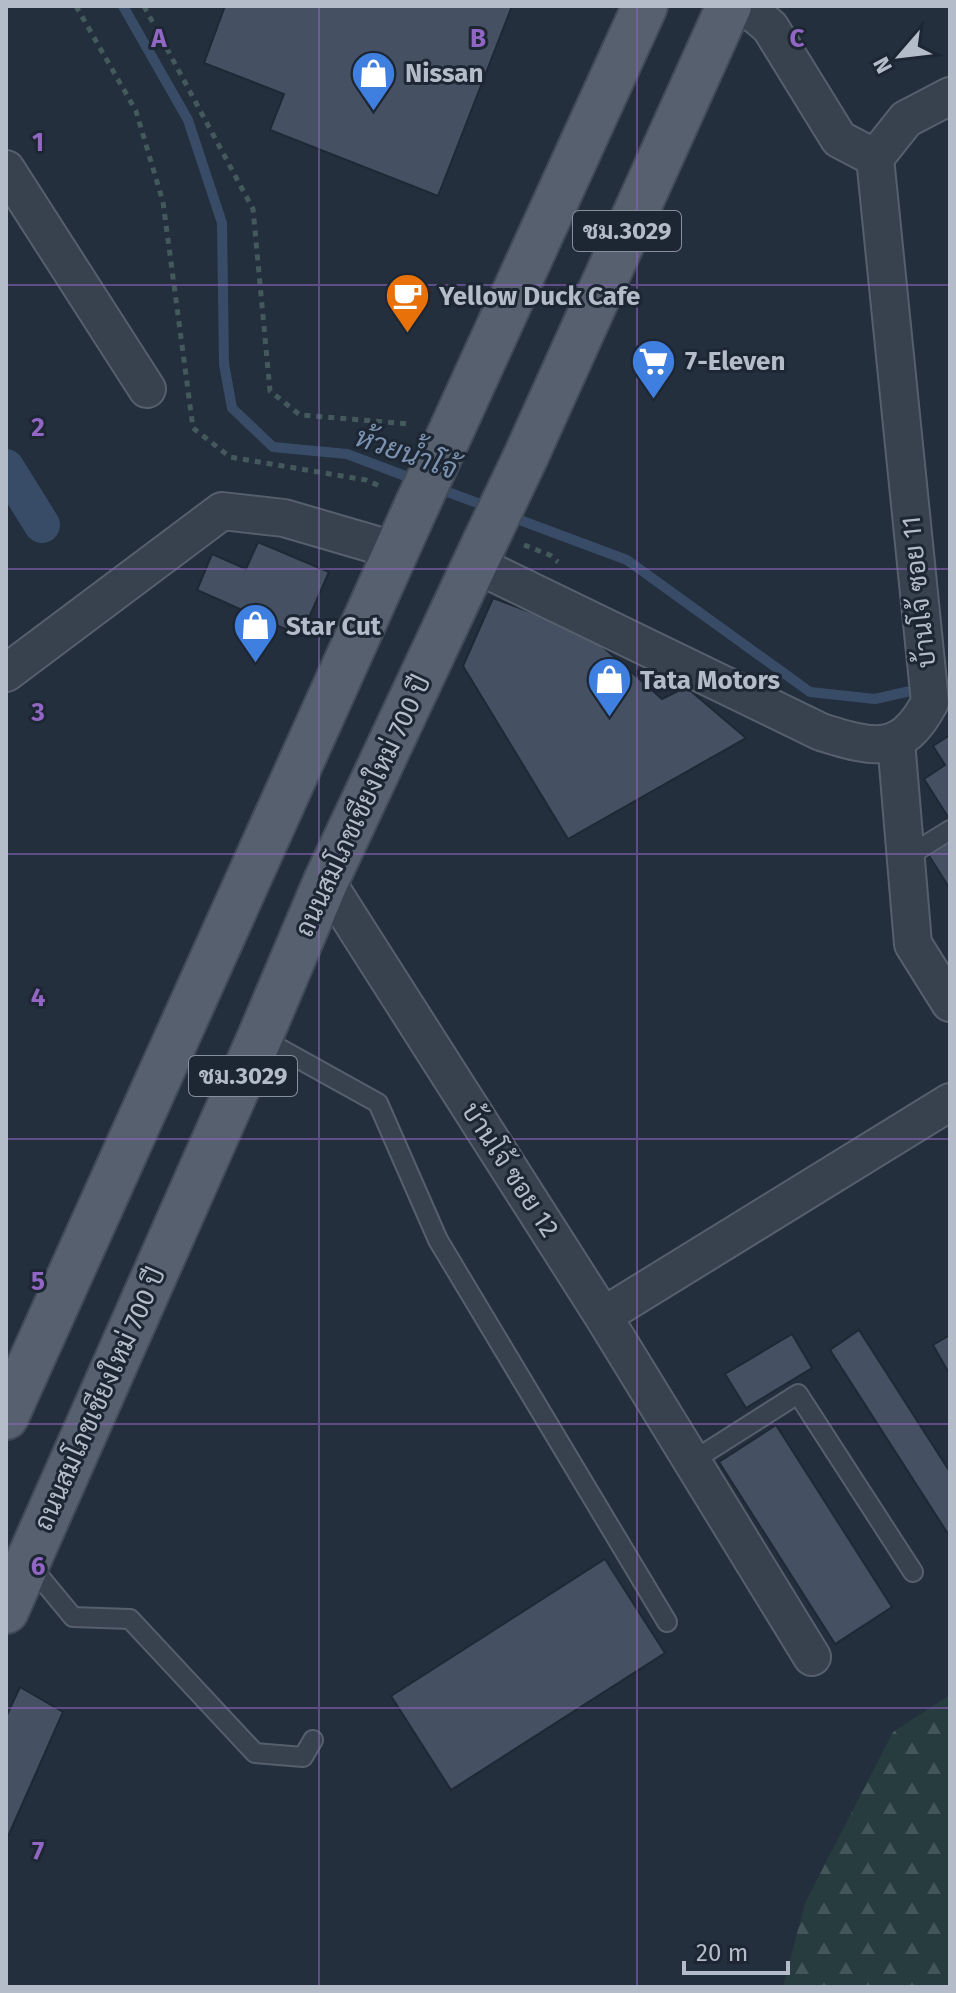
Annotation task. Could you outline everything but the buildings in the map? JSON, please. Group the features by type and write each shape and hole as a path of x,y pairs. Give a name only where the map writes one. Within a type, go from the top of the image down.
{"main road":[{"name":"ชม.3029","path":"6,1417 645,6"},
{"name":"ถนนสมโภชเชียงใหม่ 700 ปี","path":"6,1611 326,881 526,456 729,6"}],"street":[{"path":"745,6 770,27 839,139 875,158 906,119 950,96"},
{"name":"บ้านโจ้ ซอย 11","path":"875,158 930,702 916,729 896,741"},
{"path":"6,169 147,389"},
{"path":"6,673 222,511 284,518 397,551"},
{"path":"480,553 821,732 867,746 896,741 913,944 950,1003"},
{"name":"บ้านโจ้ ซอย 12","path":"326,881 694,1460 812,1657"},
{"path":"603,1316 950,1102"}],"lane":[{"path":"905,858 950,830"},
{"path":"260,1037 378,1103 438,1240 667,1622"},
{"path":"694,1460 798,1394 913,1572"},
{"path":"28,1562 73,1617 130,1619 255,1753 303,1757 313,1740"}],"path":[{"path":"76,6 136,111 163,202 193,428 230,457 366,480"},
{"path":"144,6 253,209 270,391 300,415 408,424"}],"green space":[{"path":"950,1695 950,1987 783,1987 805,1903 893,1732"}],"waterway":[{"name":"ห้วยน้ำโจ้","path":"123,6 188,120 222,223 224,364 232,408 273,447 347,454 416,480"},
{"path":"6,467 42,525"},
{"name":"ห้วยน้ำโจ้","path":"434,487 491,508"},
{"name":"ห้วยน้ำโจ้","path":"509,516 627,560 810,692 875,699 950,682"}],"place":[{"name":"Nissan","path":"374,112"},
{"name":"Yellow Duck Cafe","path":"408,335"},
{"name":"7-Eleven","path":"654,400"},
{"name":"Star Cut","path":"255,665"},
{"name":"Tata Motors","path":"609,719"}]}
